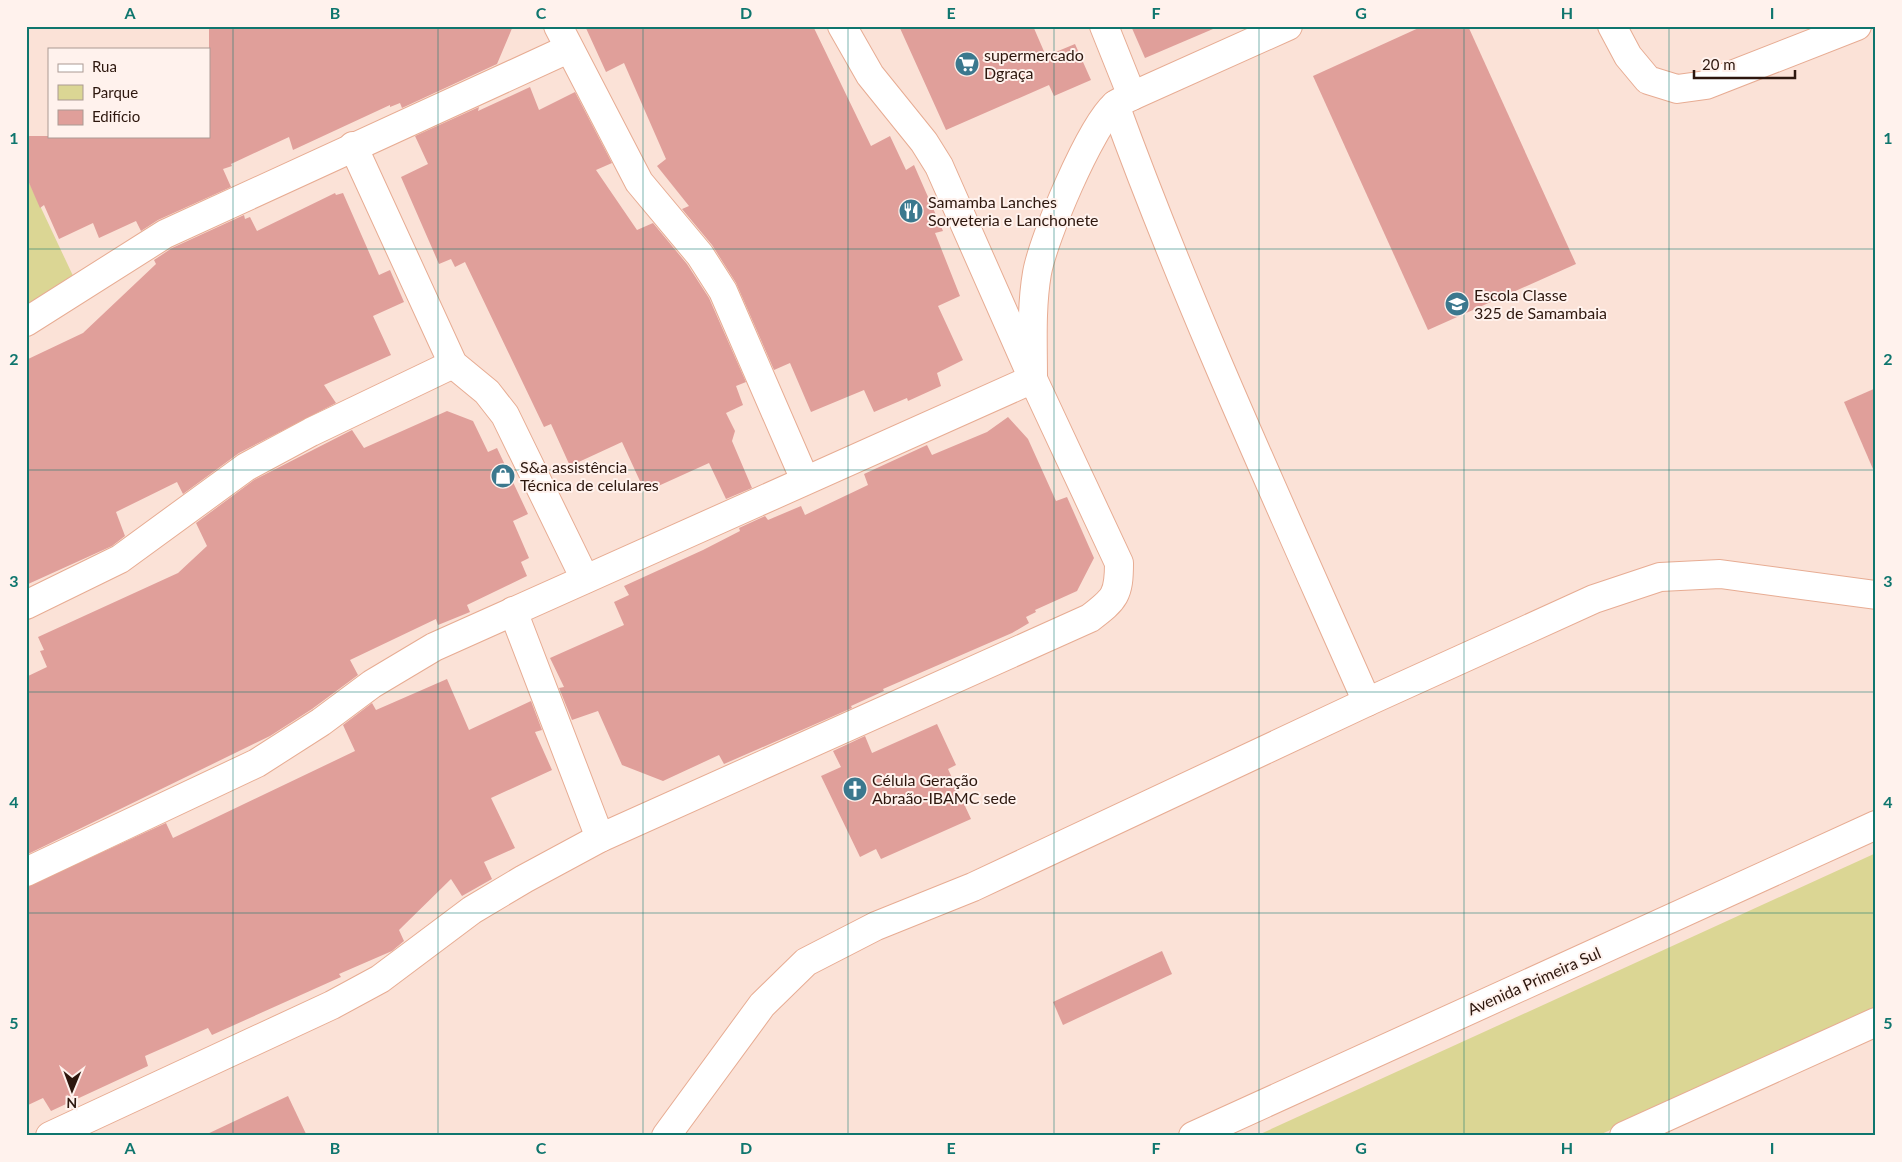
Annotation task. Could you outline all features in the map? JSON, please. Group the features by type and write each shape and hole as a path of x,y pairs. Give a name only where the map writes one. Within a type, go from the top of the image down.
{"street":[{"path":"50,1136 340,1001 380,979 472,910 524,879 600,838 1090,618 1108,604 1119,587 1119,563 1032,379 939,166 924,142 870,75 842,26"},
{"path":"1104,26 1138,167 1220,368 1367,702"},
{"path":"1032,379 1033,307 1040,262 1053,221 1092,138 1123,100 1288,26"},
{"path":"1612,26 1628,56 1648,80 1677,90 1706,86 1857,26"},
{"path":"26,322 164,234 353,146 563,38 640,182 700,255 723,291 806,480"},
{"path":"353,146 453,364 487,392 505,415 585,579"},
{"path":"26,606 120,559 246,467 311,432 453,364"},
{"path":"26,872 257,763 321,722 372,684 434,647 1032,379"},
{"path":"666,1136 762,1005 806,962 876,926 973,887 1367,702 1594,599 1660,577 1720,574 1876,595"},
{"path":"513,611 600,838"},
{"name":"Avenida Primeira Sul","path":"1193,1136 1876,825"},
{"path":"1624,1136 1876,1022"}],"green space":[{"path":"26,176 83,297 26,334"},
{"path":"1876,853 1876,1011 1597,1136 1256,1136"}],"building":[{"path":"209,26 513,26 497,64 402,108 400,103 390,107 390,105 293,150 289,137 231,164 232,166 223,169 231,187 158,220 141,231 136,221 99,238 93,223 59,239 44,205 40,208 26,176 26,136 48,136 48,138 210,138"},
{"path":"585,26 813,26 871,146 890,136 906,170 914,165 943,231 935,233 960,296 938,306 963,360 937,373 941,386 908,401 907,398 874,412 864,390 811,412 790,363 774,370 736,283 712,245 682,209 689,206 657,166 666,159 624,63 606,72"},
{"path":"899,26 1033,26 1046,56 1075,44 1091,80 1054,96 1049,85 946,130"},
{"path":"1131,26 1220,26 1145,58"},
{"path":"1423,26 1468,26 1576,264 1428,330 1313,76"},
{"path":"530,87 539,110 575,92 612,163 596,170 637,230 653,223 687,264 709,298 746,382 736,386 743,405 726,413 735,431 732,441 752,488 726,499 709,463 645,492 622,442 570,466 551,424 544,427 465,262 455,267 451,259 439,264 401,177 428,164 415,136 479,107 478,111"},
{"path":"335,193 336,195 343,193 379,275 390,270 404,302 373,316 391,355 324,385 336,403 239,453 183,494 177,482 116,512 125,536 112,546 26,585 26,360 83,333 156,264 154,260 172,248 244,215 245,219 250,217 257,231"},
{"path":"1876,388 1876,476 1844,402"},
{"path":"447,411 473,421 488,452 497,448 528,514 513,521 529,558 521,562 527,576 467,605 470,612 438,625 436,619 350,660 358,675 312,709 270,736 26,855 26,677 47,667 40,651 44,650 38,637 178,573 207,546 196,523 254,480 352,430 364,448"},
{"path":"1008,417 1028,439 1056,501 1067,497 1094,558 1077,591 1035,610 1036,612 1026,617 1029,623 1012,633 883,689 884,691 851,706 852,708 724,764 719,755 663,781 622,765 598,711 572,720 559,688 564,687 550,658 624,625 614,602 629,595 624,586 703,550 740,531 739,528 765,516 768,520 801,506 805,515 868,485 864,474 927,445 932,455 987,432"},
{"path":"447,679 469,730 531,701 542,730 535,732 552,770 491,798 515,848 484,862 492,879 462,896 451,879 399,930 404,941 392,951 339,974 341,977 212,1035 208,1028 145,1056 148,1066 51,1111 43,1098 26,1106 26,887 166,823 173,838 355,751 343,725 372,703 376,710"},
{"path":"937,724 956,765 948,769 971,819 881,859 876,849 860,857 821,776 841,767 833,751 865,736 872,753"},
{"path":"1162,951 1172,974 1063,1025 1053,1002"},
{"path":"288,1096 307,1136 203,1136"}],"place":[{"name":"supermercado Dgraça","path":"967,64"},
{"name":"Samamba Lanches Sorveteria e Lanchonete","path":"911,211"},
{"name":"Escola Classe 325 de Samambaia","path":"1457,304"},
{"name":"S&a assistência Técnica de celulares","path":"503,476"},
{"name":"Célula Geração Abraão-IBAMC sede","path":"855,789"}]}
